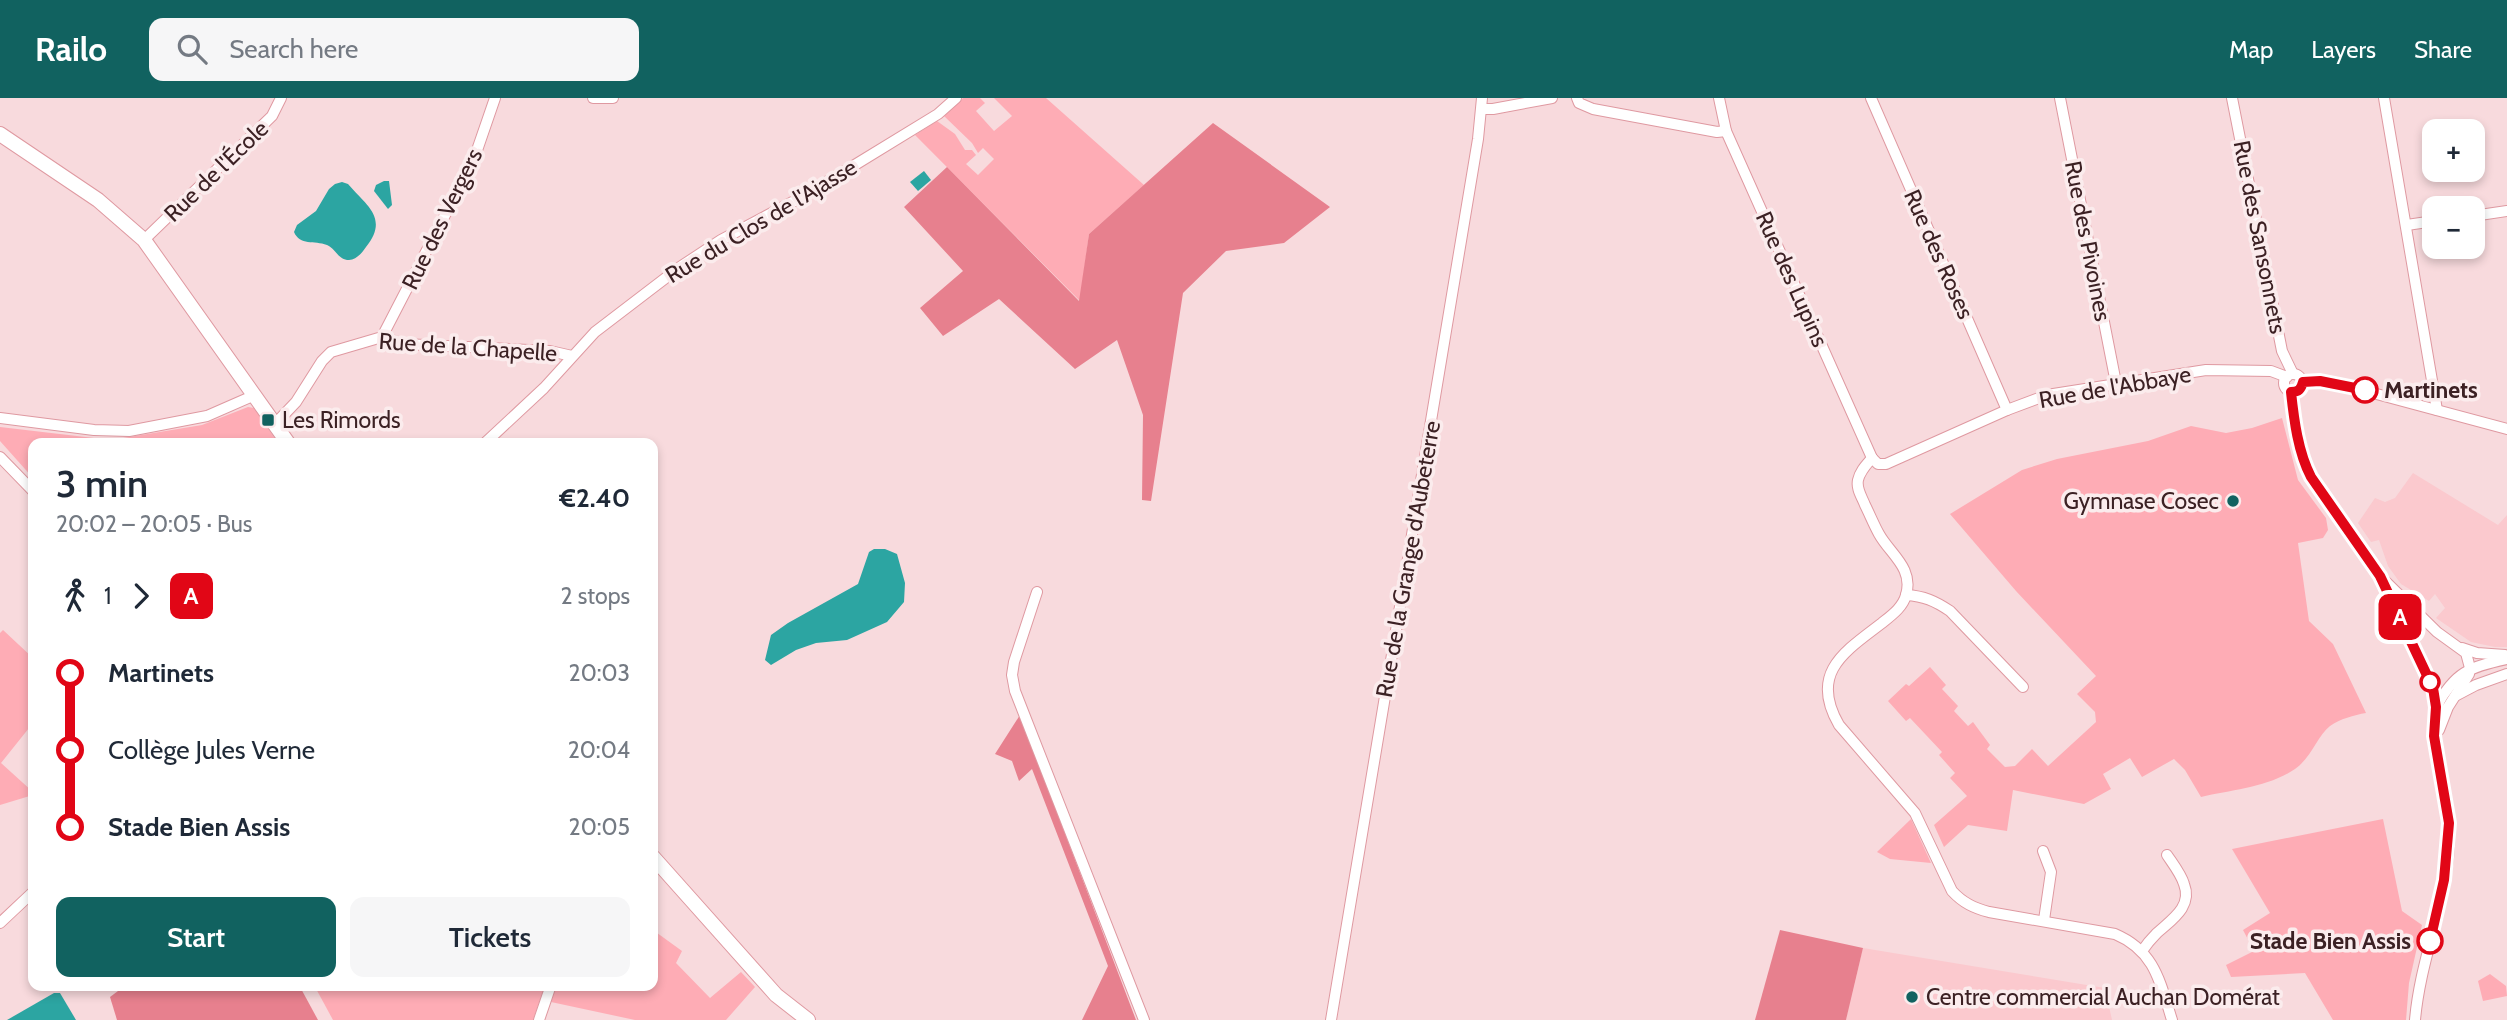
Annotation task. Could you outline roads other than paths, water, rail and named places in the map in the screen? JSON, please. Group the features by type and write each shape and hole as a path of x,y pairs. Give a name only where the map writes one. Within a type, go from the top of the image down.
{"main road":[{"path":"0,134 98,200 144,240 285,438"},
{"path":"658,863 776,995 808,1020"}],"street":[{"name":"Rue de l'École","path":"144,240 272,116 281,98"},
{"name":"Rue des Vergers","path":"382,337 474,159 495,98"},
{"path":"593,98 613,98"},
{"name":"Rue du Clos de l'Ajasse","path":"490,438 544,388 605,324 680,267 721,240 870,156 938,114 956,98"},
{"path":"1482,103 1493,109 1552,98"},
{"path":"1577,98 1579,103 1593,109 1717,132 1726,131"},
{"name":"Rue des Lupins","path":"1719,98 1726,131 1872,458"},
{"name":"Rue des Roses","path":"1871,98 2007,410"},
{"name":"Rue des Pivoines","path":"2060,98 2116,383"},
{"name":"Rue des Sansonnets","path":"2232,98 2282,351 2290,375"},
{"path":"2384,98 2437,410"},
{"name":"Rue de la Grange d'Aubeterre","path":"1331,1020 1482,103"},
{"path":"2485,214 2507,211"},
{"path":"2407,225 2422,223"},
{"name":"Rue de la Chapelle","path":"275,424 296,402 322,361 331,352 382,337 404,344 550,351 572,356"},
{"name":"Rue de l'Abbaye","path":"1872,458 1878,464 1886,464 2047,395 2206,370 2271,371 2290,375"},
{"path":"2303,382 2301,378 2290,375 2284,384 2291,392 2293,414 2305,466 2380,576 2433,688 2436,707 2435,743 2447,803 2449,849 2418,994 2415,1020"},
{"path":"2303,382 2320,381 2343,385 2507,429"},
{"path":"2291,392 2297,392 2303,382"},
{"path":"0,418 94,430 129,431 207,416 255,395"},
{"path":"0,457 28,486"},
{"path":"1872,458 1860,472 1857,488 1880,536 1901,561 1908,584 1900,607 1842,654 1832,670 1827,683 1827,698 1831,711 1839,725 1916,813 1952,891 1960,900 1989,912 2044,920 2115,934 2127,939 2150,959 2172,1020"},
{"path":"2380,576 2437,632 2466,653 2470,668 2464,684 2436,707"},
{"path":"1037,592 1014,662 1012,675 1015,691 1144,1020"},
{"path":"1906,595 1936,601 1950,611 2023,687"},
{"path":"2459,647 2477,653 2507,657"},
{"path":"2470,668 2507,657"},
{"path":"2433,688 2450,693 2507,674"},
{"path":"2435,743 2450,693"},
{"path":"2043,851 2051,872 2044,920"},
{"path":"2142,951 2186,903 2184,883 2167,855"},
{"path":"0,923 28,897"},
{"path":"539,1020 549,991"}],"water":[{"path":"924,171 931,180 918,191 910,182"},
{"path":"389,181 392,205 388,209 374,191 376,185"},
{"path":"342,182 348,184 362,199 375,220 373,237 361,254 352,260 342,258 327,245 300,239 294,232 297,225 316,211 329,189"},
{"path":"885,549 897,554 905,583 904,602 887,622 847,640 816,643 796,650 771,665 765,660 771,635 858,584 869,552"},
{"path":"54,993 60,993 76,1020 7,1020"}],"place":[{"name":"Martinets","path":"2365,390"},
{"name":"Les Rimords","path":"268,420"},
{"name":"Gymnase Cosec","path":"2233,501"},
{"name":"Stade Bien Assis","path":"2430,941"},
{"name":"Centre commercial Auchan Domérat","path":"1912,997"}]}
